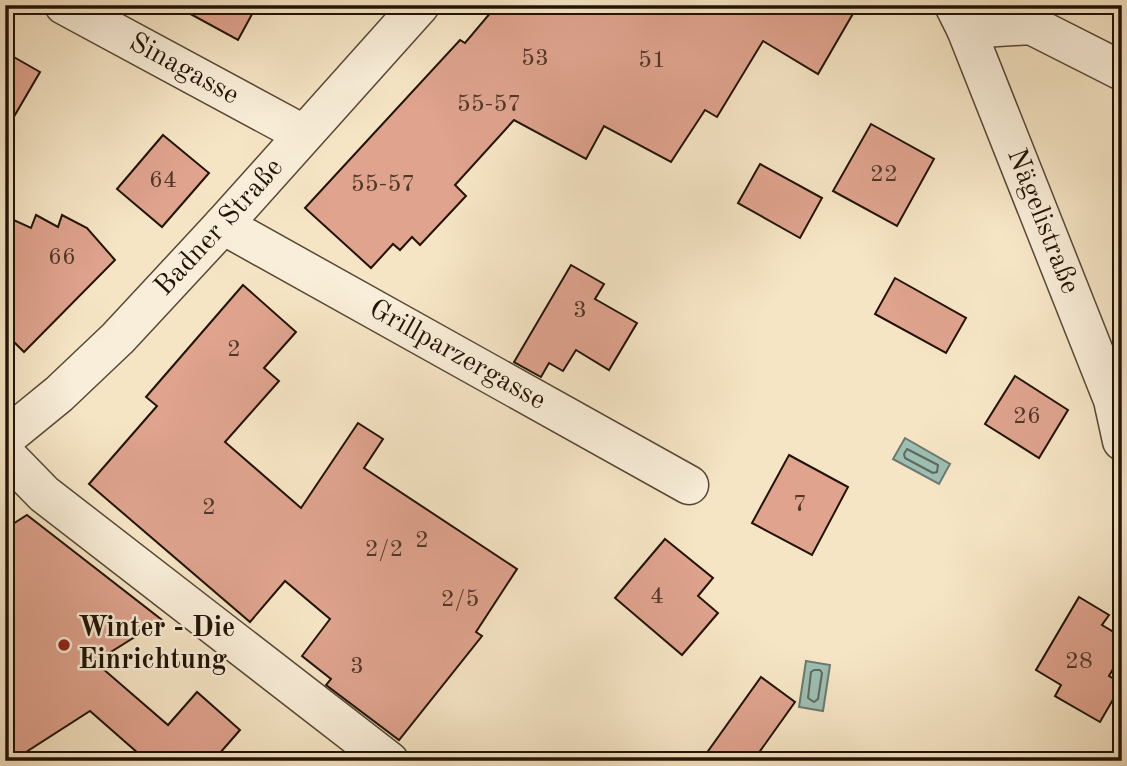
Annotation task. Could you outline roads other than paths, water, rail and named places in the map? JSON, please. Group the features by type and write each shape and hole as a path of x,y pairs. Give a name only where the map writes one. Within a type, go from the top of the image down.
{"street":[{"name":"Sinagasse","path":"64,5 303,134"},
{"name":"Badner Straße","path":"5,438 59,394 118,338 420,5"},
{"path":"960,17 1031,25 1122,71"},
{"name":"Nägelistraße","path":"960,17 1113,400 1122,441"},
{"name":"Grillparzergasse","path":"223,225 690,485"},
{"path":"5,454 44,494 389,761"}],"water":[{"path":"905,438 950,464 939,484 893,459"},
{"path":"806,661 830,665 823,711 799,707"}],"place":[{"name":"Winter - Die Einrichtung","path":"64,645"}]}
